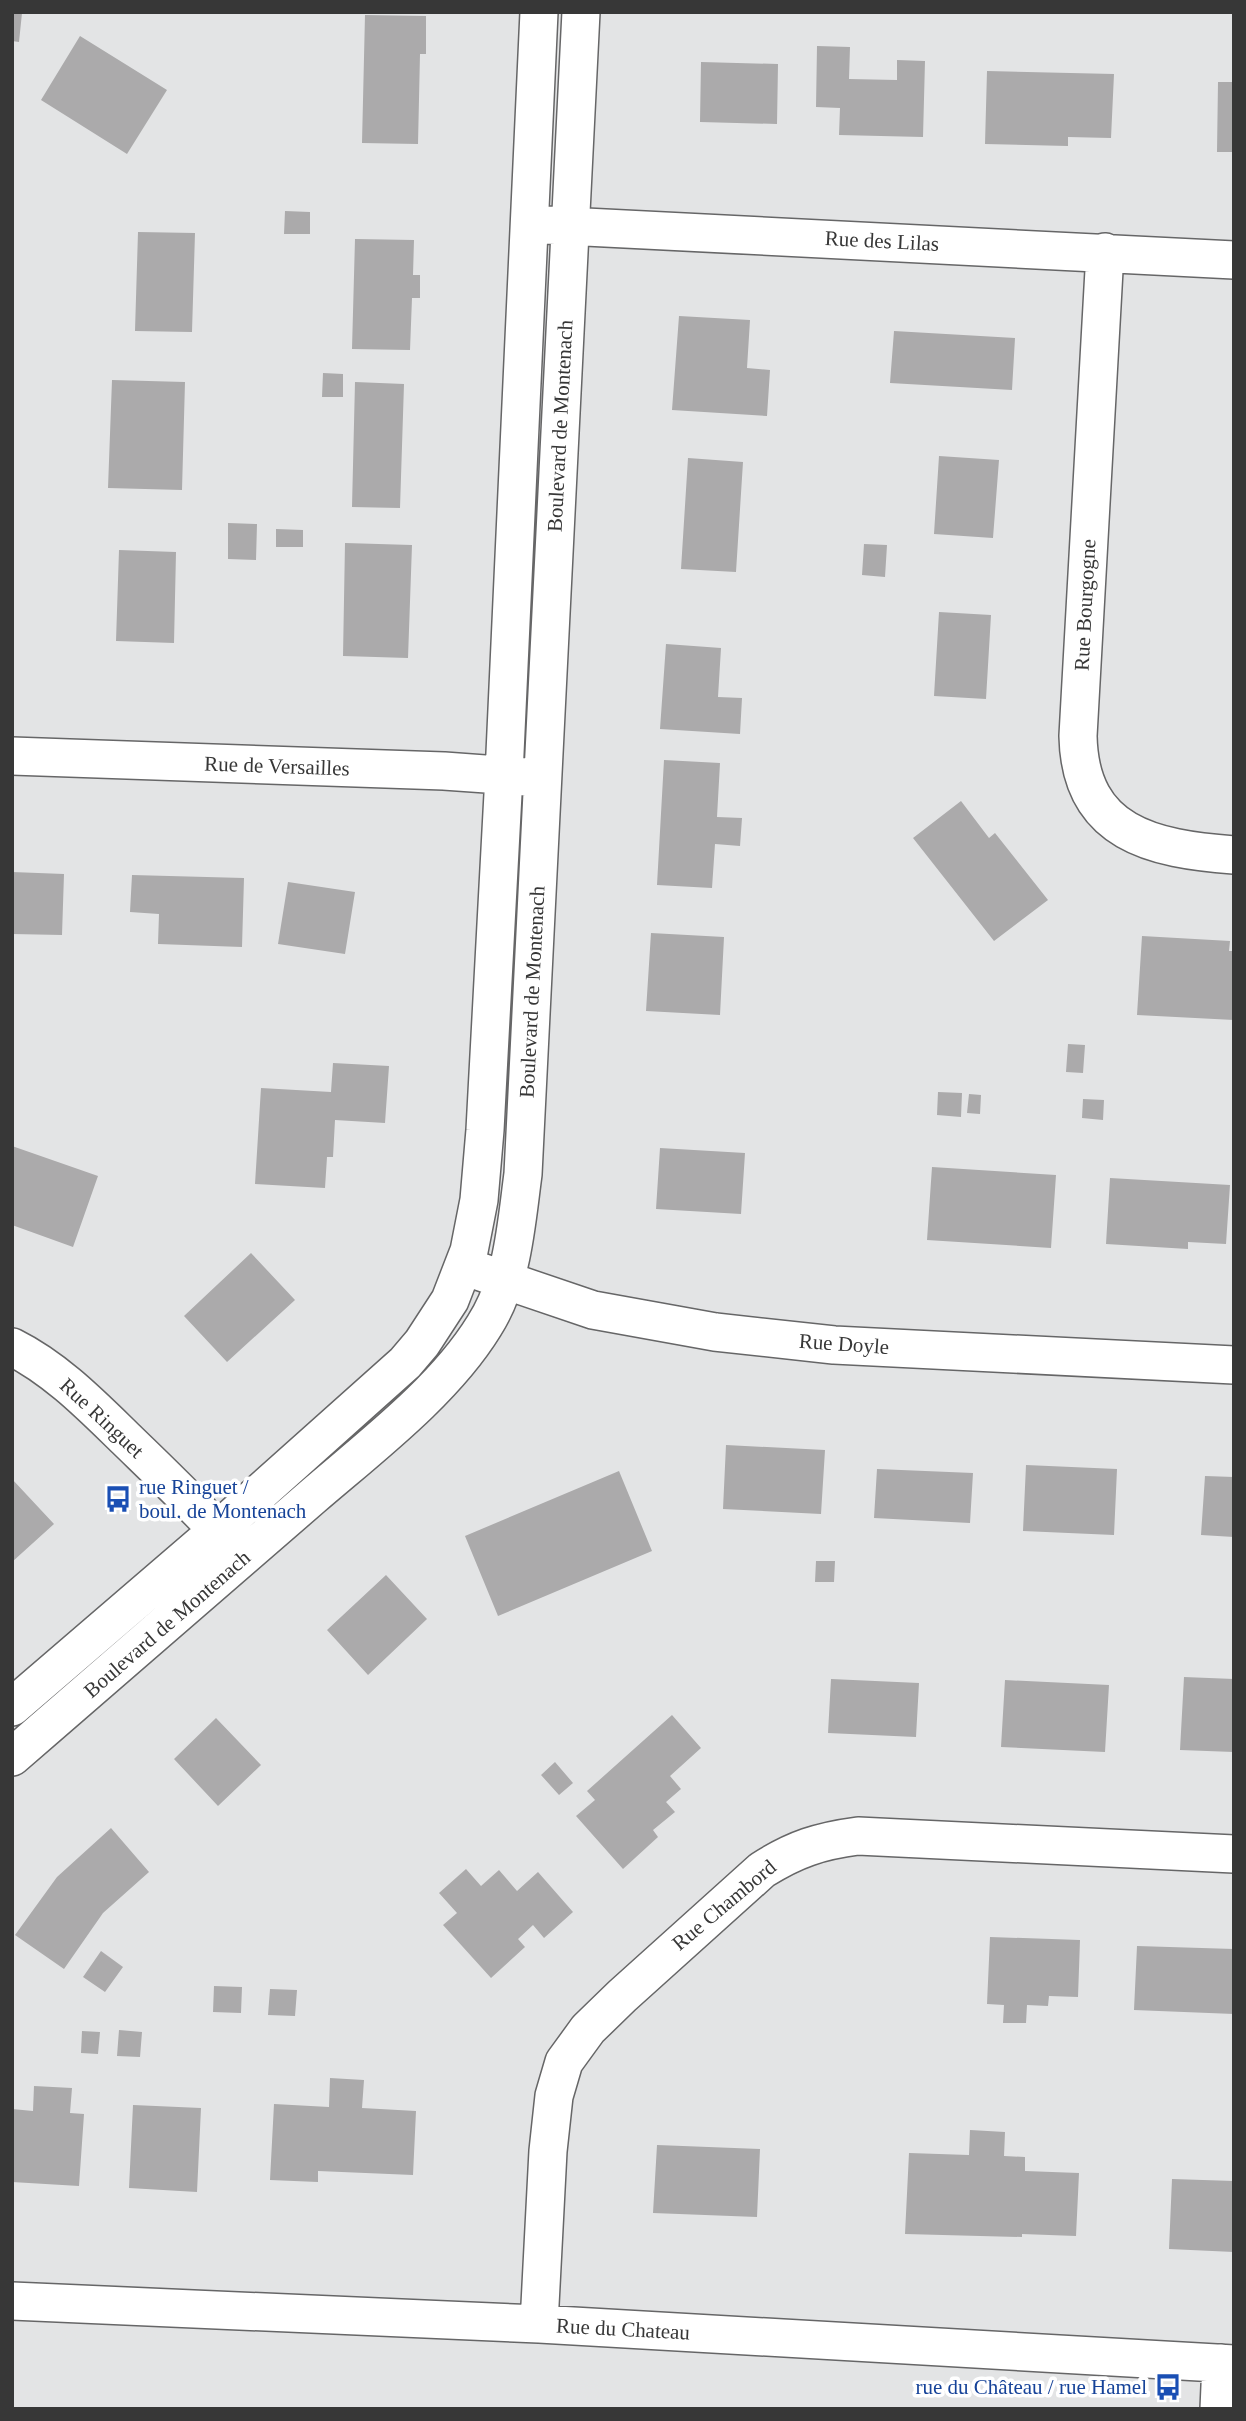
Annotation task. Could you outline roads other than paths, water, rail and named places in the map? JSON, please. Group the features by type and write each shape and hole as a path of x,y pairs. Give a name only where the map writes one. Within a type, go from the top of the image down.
{"street":[{"name":"Boulevard de Montenach","path":"12,1707 218,1530 405,1363 437,1322 450,1300 464,1265 475,1225 485,1130 539,12"},
{"name":"Boulevard de Montenach","path":"12,1757 403,1418 446,1375 486,1325 505,1280 515,1236 523,1174 581,12"},
{"name":"Rue des Lilas","path":"530,224 1234,260"},
{"name":"Rue Bourgogne","path":"1105,253 1078,736 1081,768 1086,783 1102,810 1126,831 1163,845 1234,855"},
{"name":"Rue de Versailles","path":"12,756 542,778"},
{"name":"Rue Doyle","path":"464,1265 593,1310 660,1323 772,1339 834,1345 1234,1365"},
{"name":"Rue Ringuet","path":"12,1347 40,1363 71,1387 218,1530 243,1558"},
{"name":"Rue Chambord","path":"539,2324 548,2142 554,2096 564,2062 588,2029 622,1996 762,1870 787,1854 810,1845 858,1836 1234,1854"},
{"name":"Rue du Chateau","path":"12,2301 539,2324 1227,2364"},
{"path":"1219,2409 1227,2364"}],"place":[{"name":"rue Ringuet / boul. de Montenach","path":"118,1499"},
{"name":"rue du Château / rue Hamel","path":"1168,2387"}]}
